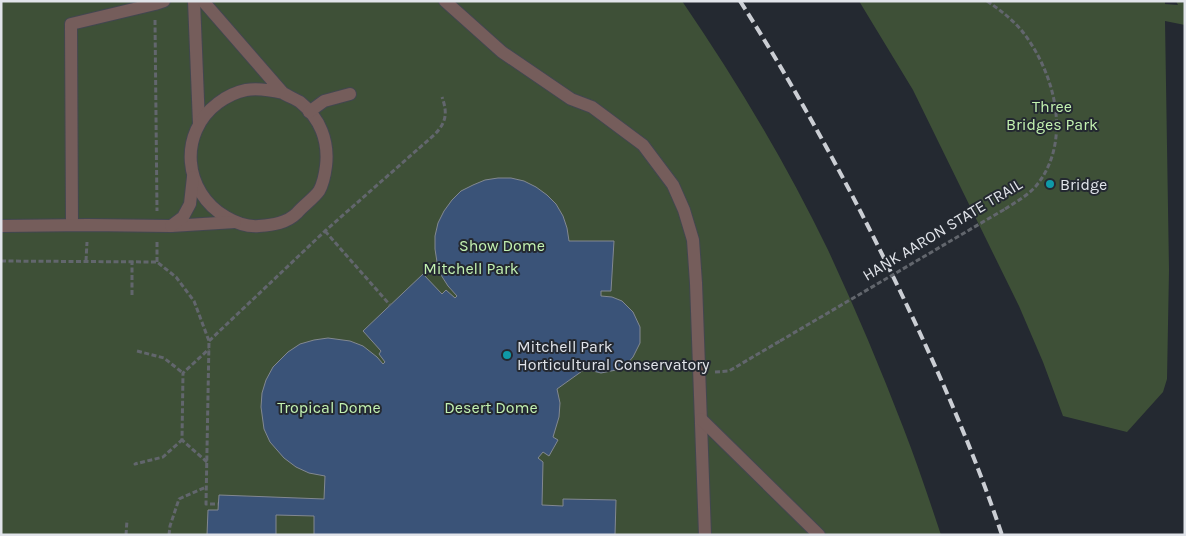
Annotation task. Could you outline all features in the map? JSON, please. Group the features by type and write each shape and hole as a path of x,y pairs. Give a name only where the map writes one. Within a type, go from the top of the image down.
{"lane":[{"path":"194,1 199,124"},
{"path":"203,1 283,93"},
{"path":"445,1 502,52 571,99 592,107 643,145 673,184 684,210 693,240 705,535"},
{"path":"72,225 71,24 160,3"},
{"path":"1,226 170,226 235,222 254,226 273,225 292,218 319,191 326,173 328,154 324,136 314,117 299,102 283,93 264,89 244,90 226,97 210,109 199,124 192,141 190,159 193,176 202,196 216,211 235,222"},
{"path":"309,112 324,101 350,94"},
{"path":"170,226 183,217 190,204 193,176"},
{"path":"701,419 819,535"}],"path":[{"name":"HANK AARON STATE TRAIL","path":"699,374 729,371 1005,209 1027,195 1034,187 1046,171 1056,136 1052,92 1045,71 1027,39 1013,21 987,1"},
{"path":"157,262 160,3"},
{"path":"209,341 325,231 434,135 442,126 446,114 442,97"},
{"path":"148,210 157,210"},
{"path":"325,231 390,305"},
{"path":"1,261 157,262 176,278 194,302 209,341 206,504 218,504"},
{"path":"132,261 132,295"},
{"path":"137,463 135,464 163,457 182,440 183,374 209,349"},
{"path":"137,351 164,358 183,374"},
{"path":"182,440 207,462"},
{"path":"169,535 179,499 206,487"},
{"path":"126,535 127,520"}],"green space":[{"name":"Mitchell Park","path":"1,1 682,1 722,61 759,122 828,250 858,316 894,405 941,535 1,535"},
{"name":"Three Bridges Park","path":"859,1 1165,1 1165,4 1178,5 1176,1 1185,3 1185,25 1165,21 1169,270 1167,379 1163,392 1127,432 1063,416 1019,306 913,90"}],"building":[{"name":"Mitchell Park Horticultural Conservatory","path":"498,178 524,181 547,195 556,204 563,216 569,241 614,241 611,291 601,291 601,296 612,297 622,301 633,312 640,327 640,343 633,357 626,365 616,370 601,373 585,369 557,389 560,403 559,417 553,437 558,440 549,456 543,452 538,458 543,462 542,505 563,506 563,499 616,500 615,535 314,535 314,516 276,515 276,535 207,535 208,510 218,510 219,495 324,499 325,476 309,473 296,467 284,458 270,442 264,429 261,407 262,393 273,367 288,352 300,344 328,338 350,341 363,346 383,364 385,362 379,354 381,351 363,331 423,274 442,294 446,290 455,298 457,296 441,275 437,262 435,236 438,223 444,211 461,191 485,180"}],"railway":[{"path":"740,1 805,108 883,256 929,352 955,412 980,473 1002,535"}],"place":[{"name":"Bridge","path":"1050,184"},
{"name":"Mitchell Park Horticultural Conservatory","path":"507,355"}],"park label":[{"name":"Show Dome","path":"502,245"},
{"name":"Tropical Dome","path":"329,407"},
{"name":"Desert Dome","path":"491,407"}]}
